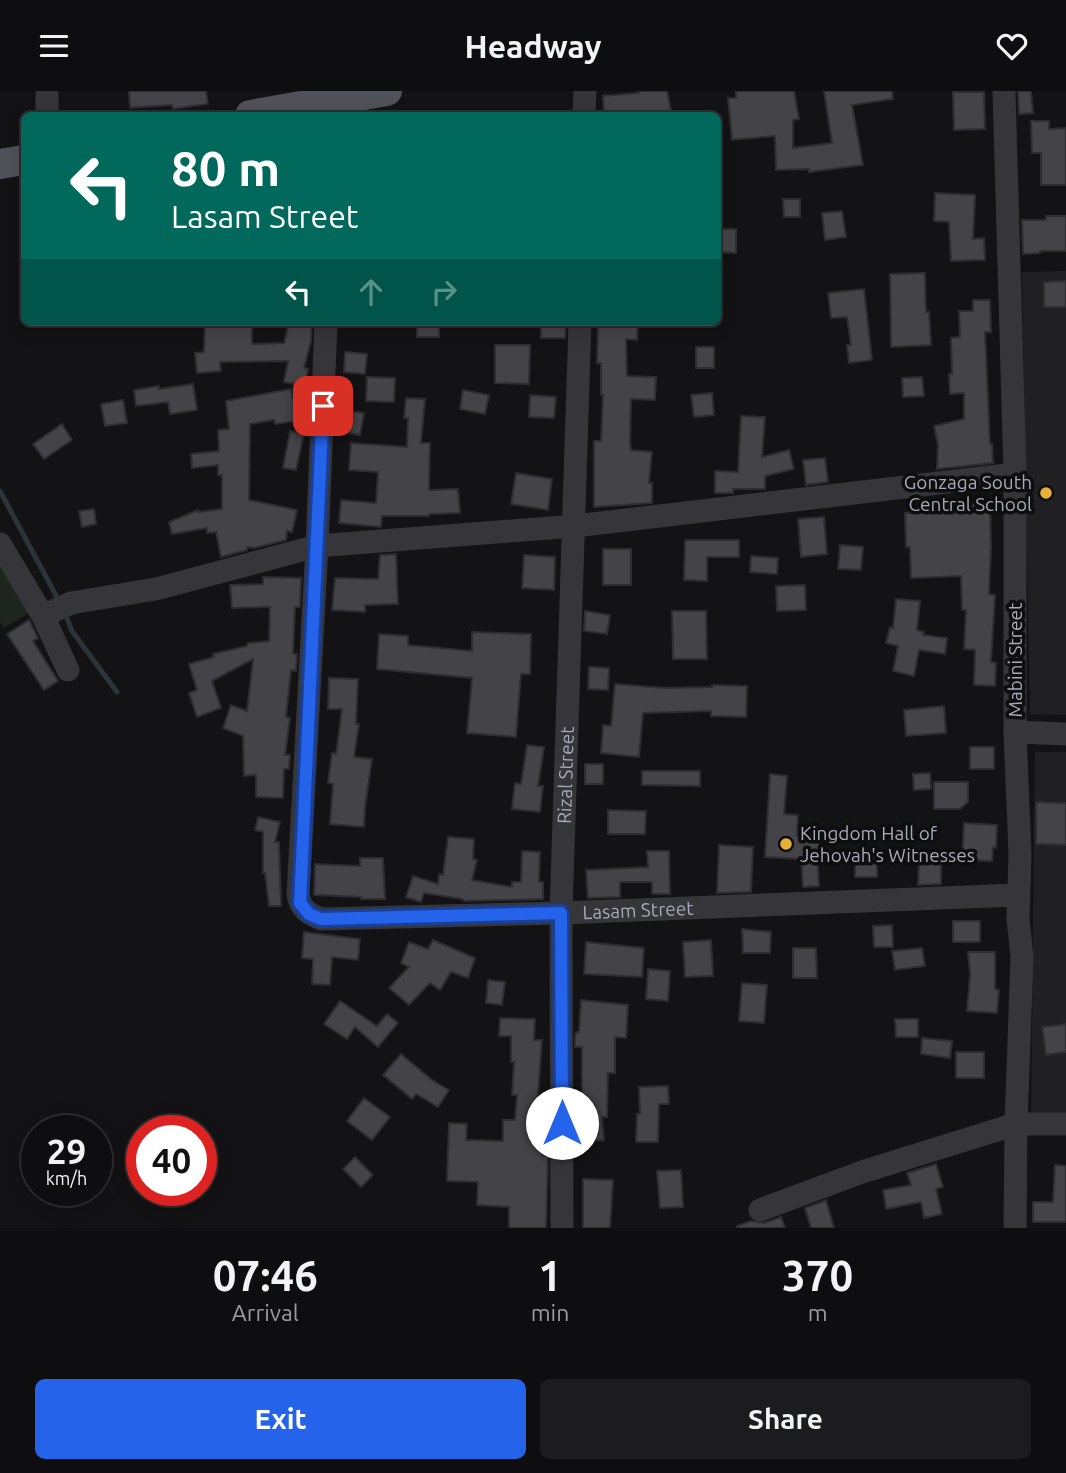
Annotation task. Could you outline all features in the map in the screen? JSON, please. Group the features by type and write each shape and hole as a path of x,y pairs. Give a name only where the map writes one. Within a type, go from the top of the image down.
{"main road":[{"path":"269,112 387,91"},
{"path":"0,164 21,160"}],"street":[{"path":"47,91 47,112"},
{"path":"584,112 585,91"},
{"name":"Mabini Street","path":"1004,91 1015,474 1014,731 1020,854 1017,895 1022,957 1015,1228"},
{"name":"Lasam Street","path":"326,326 298,895 303,909 321,919 561,913 1017,895"},
{"name":"Rizal Street","path":"562,1228 561,913 580,326"},
{"path":"43,616 71,603 156,589 317,545 575,526 1015,474"},
{"path":"0,544 43,616 68,670"},
{"path":"1014,731 1066,734"},
{"path":"760,1210 862,1172 1016,1124 1066,1124"}],"shaded area":[{"name":"Gonzaga South Central School","path":"1066,271 1066,715 1030,714 1022,272"},
{"path":"0,554 34,610 4,628 0,622"},
{"path":"1035,752 1066,752 1066,1117 1031,1121"}],"building":[{"path":"129,91 206,91 208,104 173,109 172,105 130,108"},
{"path":"638,91 667,91 671,112 604,112 603,96 639,93"},
{"path":"736,91 794,91 799,119 793,120 793,148 832,143 824,91 892,91 893,99 852,105 863,165 809,172 809,169 776,170 775,136 732,140 728,98 736,98"},
{"path":"1018,91 1031,91 1033,113 1019,114"},
{"path":"953,92 984,92 985,129 954,130"},
{"path":"1031,121 1049,121 1049,129 1066,128 1066,185 1041,185 1041,153 1032,153"},
{"path":"935,193 975,195 973,239 984,238 985,260 951,261 949,222 934,221"},
{"path":"783,199 800,199 800,217 784,217"},
{"path":"842,211 846,237 825,240 822,213"},
{"path":"1046,216 1066,216 1066,251 1023,254 1022,220 1046,220"},
{"path":"721,229 736,229 736,253 721,252"},
{"path":"925,273 926,312 929,312 931,345 891,347 890,274"},
{"path":"1066,281 1066,307 1044,307 1044,282"},
{"path":"864,289 872,360 849,363 847,345 851,345 847,317 831,318 828,293"},
{"path":"973,300 990,300 991,332 985,332 993,463 937,469 938,445 934,426 964,419 964,393 950,394 951,338 960,337 959,311 973,311"},
{"path":"205,326 252,326 252,344 284,343 288,326 312,326 304,368 308,369 305,386 284,382 288,361 220,362 221,371 197,373 195,353 204,352"},
{"path":"417,326 439,326 439,337 417,337"},
{"path":"541,326 566,326 565,338 541,338"},
{"path":"598,326 638,326 637,340 626,339 627,376 656,377 655,400 631,399 630,442 631,450 652,452 649,483 652,483 652,503 594,507 594,441 601,441 603,395 601,363 597,363"},
{"path":"495,345 530,345 529,384 495,383"},
{"path":"696,347 714,347 714,368 696,368"},
{"path":"345,352 367,354 365,374 344,372"},
{"path":"367,377 395,378 394,402 366,401"},
{"path":"922,377 924,396 903,397 902,378"},
{"path":"193,384 197,410 170,414 168,402 136,406 134,390"},
{"path":"291,389 297,421 275,424 274,420 250,424 249,500 297,510 292,532 287,531 286,540 254,548 247,547 247,550 221,557 216,532 207,533 207,528 172,534 169,522 198,510 222,509 222,475 218,475 218,465 192,468 191,454 219,451 218,430 229,429 226,401"},
{"path":"463,390 489,395 485,414 460,409"},
{"path":"712,393 714,415 694,417 691,395"},
{"path":"530,395 556,397 554,418 529,417"},
{"path":"406,398 425,399 421,443 430,443 429,490 458,489 460,513 382,516 381,527 339,523 341,500 376,503 378,472 349,470 351,443 407,447 408,418 404,418"},
{"path":"123,400 127,423 105,426 101,404"},
{"path":"350,411 364,413 360,435 347,433"},
{"path":"741,416 765,417 762,457 789,450 794,469 765,476 765,489 733,489 733,493 715,493 715,471 738,472"},
{"path":"62,424 72,440 44,459 33,444"},
{"path":"290,431 304,434 296,470 283,468"},
{"path":"825,458 828,482 806,485 803,460"},
{"path":"516,473 552,479 548,510 511,504"},
{"path":"965,503 990,503 989,594 995,595 991,662 996,663 995,686 974,685 975,650 964,649 966,610 962,610 961,576 911,578 910,547 906,547 905,513 944,511 943,507 965,507"},
{"path":"94,509 96,524 82,527 79,511"},
{"path":"824,517 827,554 801,557 798,519"},
{"path":"685,540 739,540 739,557 707,557 707,581 684,580"},
{"path":"840,545 863,547 861,570 838,569"},
{"path":"603,549 631,549 631,585 603,585"},
{"path":"396,554 398,604 365,605 365,612 332,610 335,578 378,579 380,555"},
{"path":"524,555 555,557 554,590 522,588"},
{"path":"751,556 778,558 777,574 750,572"},
{"path":"263,577 301,578 300,607 295,607 293,654 297,654 296,671 291,670 286,717 290,718 285,755 290,755 289,769 284,769 283,798 256,797 256,775 244,776 243,736 223,728 231,705 247,711 253,659 212,681 221,708 197,717 189,693 197,690 189,664 214,657 213,654 247,646 248,643 269,641 270,607 232,608 230,585 263,584"},
{"path":"805,585 806,610 777,611 776,586"},
{"path":"896,599 920,601 917,630 924,632 923,635 947,638 945,654 919,650 914,676 893,671 898,646 886,643 890,627 893,628"},
{"path":"585,611 610,615 607,634 584,631"},
{"path":"672,611 706,611 707,659 673,659"},
{"path":"29,620 38,638 33,641 58,681 44,690 7,634"},
{"path":"472,632 531,634 530,674 521,674 516,737 467,733 472,678 377,669 379,634 408,636 408,645 472,651"},
{"path":"589,667 609,668 608,690 588,689"},
{"path":"329,678 358,679 356,724 359,724 354,757 372,759 364,827 330,824 333,784 328,783 332,753 336,754 342,709 328,709"},
{"path":"615,684 665,688 747,686 746,717 711,716 711,711 643,713 639,757 601,753 603,725 611,726"},
{"path":"944,706 946,733 906,736 904,710"},
{"path":"527,745 544,747 538,786 543,786 540,812 512,809 515,783 521,784"},
{"path":"970,747 994,747 994,769 970,769"},
{"path":"585,764 603,764 603,784 585,784"},
{"path":"642,771 700,771 700,786 642,785"},
{"path":"930,773 931,789 914,790 913,774"},
{"path":"770,774 787,776 784,814 798,815 797,836 819,835 819,886 803,887 801,859 765,857"},
{"path":"934,782 968,782 968,802 960,809 934,809"},
{"path":"1036,802 1066,803 1066,845 1036,844"},
{"path":"608,810 646,811 645,834 608,834"},
{"path":"258,817 280,822 275,842 279,842 281,906 269,906 263,873 263,832 255,830"},
{"path":"964,823 997,825 996,848 993,847 992,861 962,860"},
{"path":"448,837 474,839 473,859 477,860 472,880 512,887 512,882 521,882 522,851 540,852 539,882 543,882 543,899 464,901 424,893 421,902 406,897 413,876 438,884 439,874 443,875"},
{"path":"719,845 753,847 751,892 717,893"},
{"path":"647,851 669,851 670,894 652,894 652,882 620,882 620,897 588,898 586,870 648,867"},
{"path":"855,851 877,851 877,877 855,877"},
{"path":"360,858 383,858 385,899 314,895 315,864 360,866"},
{"path":"919,858 941,859 941,884 918,885"},
{"path":"953,921 980,921 980,942 953,942"},
{"path":"892,925 893,947 874,947 873,926"},
{"path":"742,929 771,932 770,953 743,953"},
{"path":"304,932 360,939 358,960 332,957 330,985 312,984 313,959 302,958"},
{"path":"433,940 475,958 468,978 451,972 440,990 430,983 409,1005 389,988 409,967 401,963 409,942 428,949"},
{"path":"711,940 713,976 685,977 683,942"},
{"path":"586,942 644,948 642,977 584,974"},
{"path":"793,948 816,948 817,978 793,978"},
{"path":"922,948 925,966 895,970 892,951"},
{"path":"968,952 995,952 995,989 999,990 997,1013 967,1011 970,974"},
{"path":"648,969 670,971 668,1001 646,999"},
{"path":"488,980 505,982 502,1005 486,1003"},
{"path":"742,983 767,985 764,1023 739,1021"},
{"path":"581,1000 628,1005 626,1038 615,1037 615,1073 608,1073 607,1117 602,1117 604,1140 581,1142 578,1095 582,1095 582,1047 575,1047 575,1038 576,1032 579,1032"},
{"path":"340,1001 377,1026 387,1014 398,1023 378,1047 355,1027 347,1039 324,1024"},
{"path":"500,1018 535,1019 534,1040 542,1040 536,1120 541,1120 542,1156 548,1156 546,1228 509,1228 509,1207 477,1205 478,1182 447,1181 449,1123 467,1124 466,1140 503,1141 503,1120 515,1120 517,1095 512,1095 514,1062 511,1062 511,1036 499,1036"},
{"path":"895,1019 918,1019 918,1037 896,1037"},
{"path":"1066,1024 1066,1052 1046,1055 1042,1027"},
{"path":"922,1038 952,1041 950,1058 921,1054"},
{"path":"956,1052 984,1052 984,1078 956,1078"},
{"path":"401,1054 432,1080 449,1090 438,1107 416,1094 412,1099 383,1075"},
{"path":"668,1086 669,1104 659,1104 658,1142 636,1142 637,1114 640,1114 639,1087"},
{"path":"364,1098 390,1117 372,1140 347,1121"},
{"path":"355,1157 373,1175 361,1187 343,1169"},
{"path":"936,1164 943,1187 936,1189 942,1214 924,1218 921,1202 886,1209 883,1190 911,1185 907,1173"},
{"path":"1055,1165 1066,1166 1066,1222 1033,1222 1033,1202 1053,1202"},
{"path":"681,1170 683,1207 660,1208 657,1171"},
{"path":"583,1179 613,1180 610,1228 583,1228"},
{"path":"826,1200 834,1228 811,1228 805,1208"},
{"path":"781,1217 785,1228 737,1228 751,1221 764,1223"}],"waterway":[{"path":"0,491 59,601"},
{"path":"65,613 72,631 117,692"}],"place":[{"name":"Gonzaga South Central School","path":"1046,493"},
{"name":"Kingdom Hall of Jehovah's Witnesses","path":"786,844"}],"route":[{"path":"323,406 298,895 300,903 309,914 321,919 561,913 562,1123"}]}
